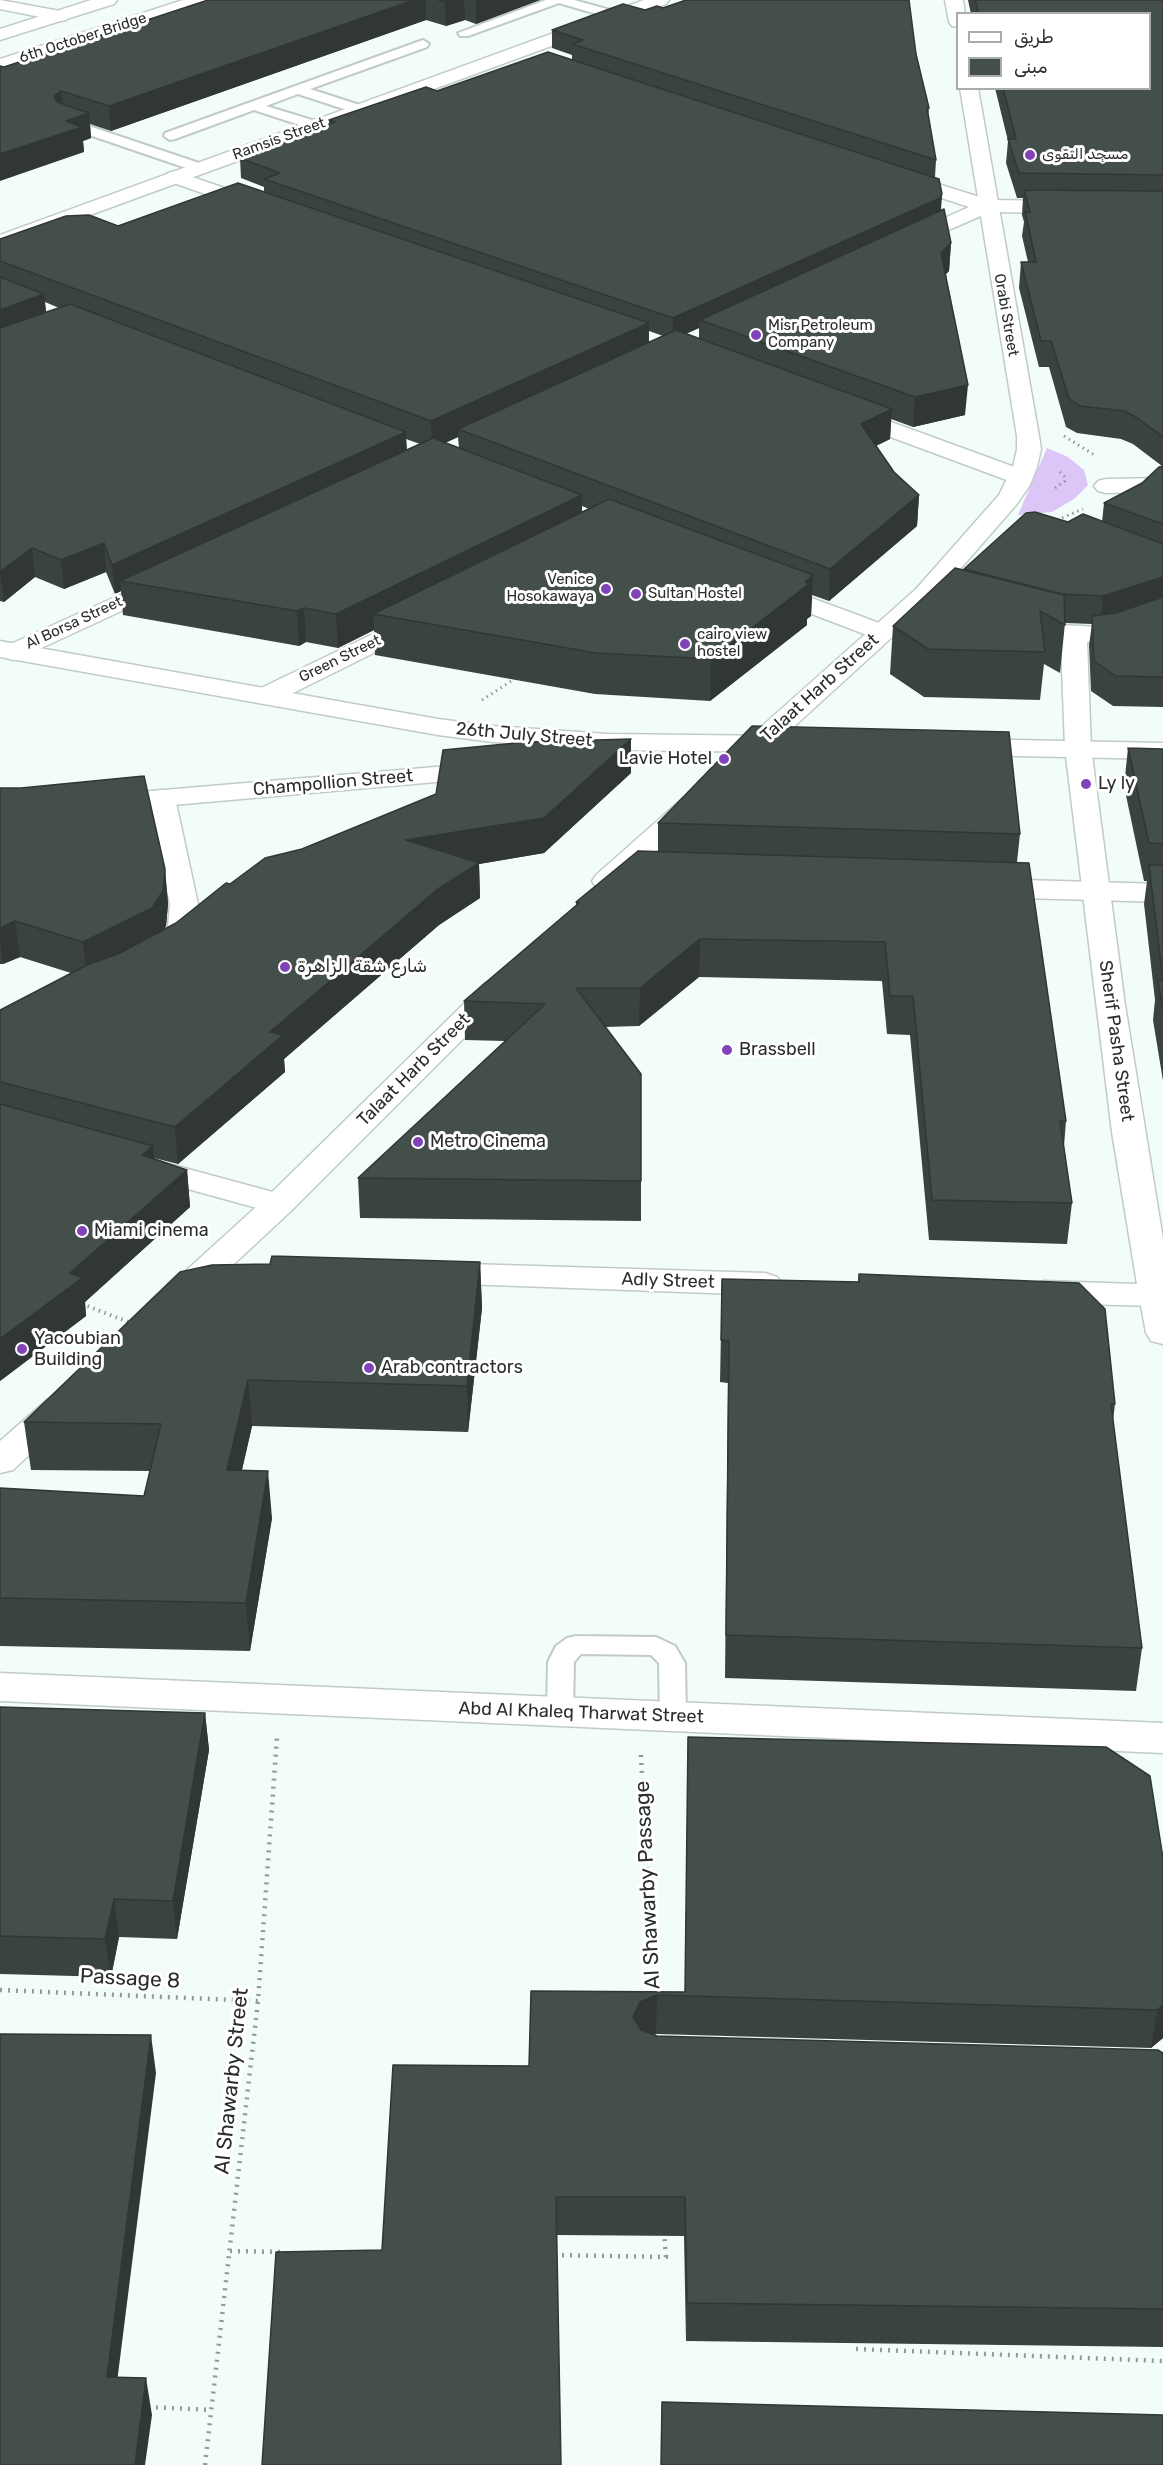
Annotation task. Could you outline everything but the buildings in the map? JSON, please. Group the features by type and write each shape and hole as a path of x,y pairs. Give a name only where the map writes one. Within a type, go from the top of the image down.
{"main road":[{"path":"0,4 5,0"},
{"path":"0,35 108,0"},
{"name":"6th October Bridge","path":"0,47 147,0"},
{"name":"Ramsis Street","path":"0,242 660,0"},
{"path":"0,74 206,2"},
{"name":"6th October Bridge","path":"0,65 206,2"},
{"path":"0,4 60,16"},
{"path":"519,53 551,63"},
{"name":"Orabi Street","path":"969,90 1029,449 1020,477 1008,500 982,528"},
{"path":"883,173 987,206 1089,207"},
{"path":"174,177 276,212"},
{"path":"890,250 987,206"},
{"path":"830,407 1020,477"},
{"path":"1106,486 1163,485"},
{"name":"Talaat Harb Street","path":"584,903 609,877 881,632 932,600 982,528"},
{"name":"Al Borsa Street","path":"6,650 181,574"},
{"path":"752,582 881,632"},
{"name":"Green Street","path":"266,696 437,612"},
{"path":"1001,618 1058,633 1103,635 1163,614"},
{"name":"Sherif Pasha Street","path":"1074,635 1078,748 1095,892 1128,1132 1159,1295 1163,1333"},
{"name":"26th July Street","path":"6,650 438,727 550,739 806,744"},
{"path":"557,763 598,757 665,742"},
{"path":"948,747 1163,751"},
{"name":"Champollion Street","path":"80,806 505,769"},
{"path":"143,965 168,951 183,927 184,904 161,798"},
{"path":"609,877 645,878"},
{"path":"965,888 1163,893"},
{"name":"Talaat Harb Street","path":"146,1329 279,1204 516,969"},
{"path":"111,1158 279,1204"},
{"path":"210,1267 258,1268"},
{"name":"Adly Street","path":"401,1272 796,1284"},
{"path":"1012,1291 1159,1295"},
{"path":"0,1461 77,1391"},
{"name":"Abd Al Khaleq Tharwat Street","path":"0,1687 1163,1738"}],"lane":[{"path":"464,33 556,0"},
{"path":"561,0 616,16"},
{"path":"170,136 423,45"},
{"path":"299,90 361,110"},
{"path":"254,106 317,126"},
{"path":"65,122 200,168"},
{"path":"560,1712 561,1662 566,1653 576,1645 656,1646 666,1653 672,1663 656,1716"}],"path":[{"path":"1025,425 1056,433 1080,444 1097,457 1106,471 1106,486 1097,500 1078,513 1052,522"},
{"path":"438,727 526,673"},
{"path":"78,1303 146,1329"},
{"name":"Al Shawarby Street","path":"205,2465 258,2001 280,1699"},
{"name":"Al Shawarby Passage","path":"654,2008 656,1716"},
{"name":"Passage 8","path":"0,1990 258,2001"},
{"path":"548,2255 666,2257 664,2221"},
{"path":"230,2251 289,2252"},
{"path":"856,2349 1163,2361"},
{"path":"141,2406 212,2410"}],"shaded area":[{"path":"1047,448 1068,457 1084,470 1088,485 1074,499 1052,512 1018,515"}],"place":[{"name":"مسجد التقوى","path":"1030,155"},
{"name":"Misr Petroleum Company","path":"756,335"},
{"name":"Venice Hosokawaya","path":"606,589"},
{"name":"Sultan Hostel","path":"636,594"},
{"name":"cairo view hostel","path":"685,644"},
{"name":"Lavie Hotel","path":"724,759"},
{"name":"Ly ly","path":"1086,784"},
{"name":"شارع شقة الزاهرة","path":"285,967"},
{"name":"Brassbell","path":"727,1050"},
{"name":"Metro Cinema","path":"418,1142"},
{"name":"Miami cinema","path":"82,1231"},
{"name":"Yacoubian Building","path":"22,1349"},
{"name":"Arab contractors","path":"369,1368"}]}
